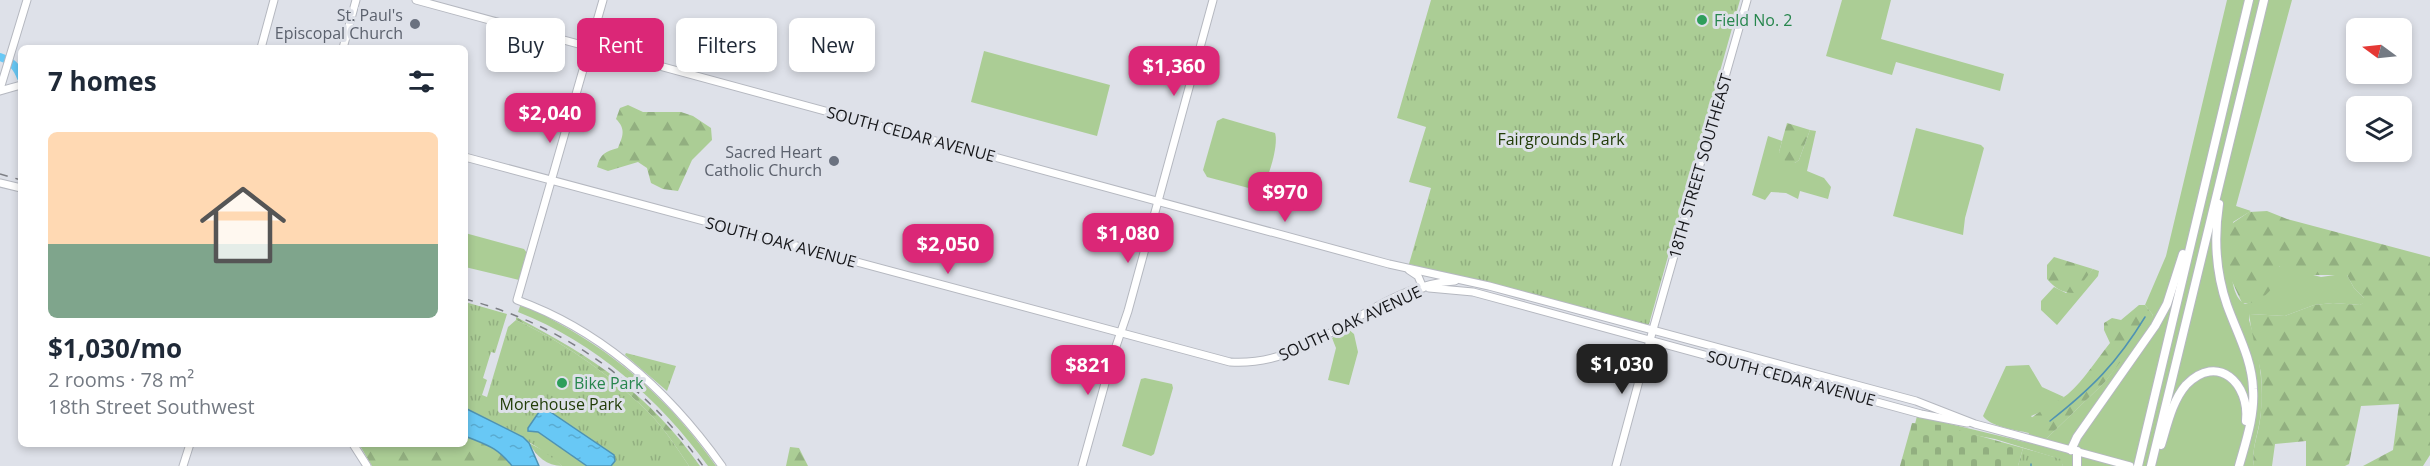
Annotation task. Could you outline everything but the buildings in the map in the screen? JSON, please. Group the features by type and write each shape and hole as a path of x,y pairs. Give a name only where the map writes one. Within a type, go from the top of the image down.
{"highway":[{"path":"2138,466 2249,0"},
{"path":"2153,466 2264,0"},
{"path":"2235,465 2251,421 2253,387 2245,350 2223,292 2217,244 2218,209 2236,113"},
{"path":"2077,466 2074,451 2077,437 2146,342 2161,315 2173,286 2206,182"},
{"path":"2153,466 2179,395 2192,380 2213,372 2224,373 2232,378 2244,397 2246,423 2235,465"}],"street":[{"path":"18,86 0,90 27,0"},
{"path":"344,45 356,0"},
{"name":"SOUTH CEDAR AVENUE","path":"416,0 577,43"},
{"path":"598,18 603,0"},
{"path":"1082,466 1213,0"},
{"name":"18TH STREET SOUTHEAST","path":"1616,466 1652,331 1747,0"},
{"path":"262,45 273,1"},
{"name":"SOUTH CEDAR AVENUE","path":"664,67 1407,268 1470,282 1916,401 1976,424"},
{"path":"583,72 517,300 572,325 623,358 674,404 722,466"},
{"name":"SOUTH OAK AVENUE","path":"468,158 1218,360 1242,363 1263,361 1290,354 1399,296 1446,282 1470,282"},
{"path":"0,183 18,187"},
{"path":"1407,268 1418,276 1423,288"},
{"name":"SOUTH CEDAR AVENUE","path":"1423,288 1473,292 1921,414 1976,424 2127,465"},
{"path":"183,466 189,447"},
{"path":"356,447 367,466"}],"green space":[{"name":"Fairgrounds Park","path":"1431,0 1740,0 1649,324 1645,326 1409,264 1431,188 1409,182 1426,127 1397,118"},
{"path":"1842,0 1891,0 1881,39 2004,74 2000,91 1896,62 1892,75 1826,56"},
{"path":"2227,0 2292,0 2236,206 2251,211 2233,222 2231,267 2235,290 2245,304 2259,299 2272,286 2278,266 2321,277 2347,275 2354,288 2364,298 2364,303 2360,305 2333,303 2314,305 2285,316 2250,314 2249,320 2256,344 2262,394 2253,454 2254,466 2063,466 2060,459 1995,439 1915,424 1917,416 2025,442 2029,433 1992,423 1983,416 2006,366 2029,365 2042,387 2064,397 2046,410 2031,416 2047,438 2105,382 2153,315 2145,305 2166,256"},
{"path":"984,51 1110,85 1097,136 971,102"},
{"path":"628,105 643,112 681,112 693,116 711,128 712,140 692,160 678,191 663,189 651,183 647,168 638,162 608,171 597,167 604,154 618,148 623,133 616,119 620,108"},
{"path":"1223,118 1275,133 1272,163 1260,191 1207,177 1203,170 1217,121"},
{"path":"1787,123 1810,130 1799,160 1795,163 1785,161 1779,152"},
{"path":"1916,128 1981,145 1984,148 1965,218 1963,235 1893,216"},
{"path":"1810,130 1816,131 1807,171 1824,178 1831,187 1828,199 1800,191 1798,199 1786,193 1771,192 1765,200 1752,195 1768,136 1782,141 1779,152 1795,163 1799,160"},
{"path":"2267,211 2287,219 2430,257 2430,455 2423,466 2363,466 2393,450 2399,404 2361,406 2349,464 2345,466 2306,466 2306,441 2275,444 2272,466 2254,466 2254,449 2261,414 2262,385 2250,314 2285,316 2314,305 2333,303 2360,305 2364,298 2354,288 2347,275 2300,275 2286,272 2279,266 2276,281 2267,294 2253,302 2242,303 2230,277 2230,225 2249,212"},
{"path":"468,234 524,249 527,253 519,280 468,268"},
{"path":"2054,257 2093,269 2074,293 2059,289 2047,279 2047,265"},
{"path":"2093,269 2099,271 2098,276 2057,325 2041,310 2041,301 2054,287 2066,293"},
{"name":"Morehouse Park","path":"468,303 507,314 495,353 491,352 483,378 487,380 482,395 487,397 508,327 516,320 566,347 627,392 661,426 689,466 562,466 528,441 468,410"},
{"path":"2139,305 2145,305 2153,315 2105,382 2047,438 2029,433 2027,423 2030,419 2074,388 2110,343 2104,330 2104,323 2112,318 2121,320"},
{"path":"520,306 540,313 582,337 625,368 664,403 716,466 708,466 669,418 624,376 573,339 518,312"},
{"path":"516,317 570,347 618,380 661,418 700,466 689,466 655,419 613,380 566,347 516,320"},
{"path":"1348,329 1354,334 1358,352 1349,385 1328,380 1336,348 1332,338"},
{"path":"626,353 676,366 667,391 625,355"},
{"path":"1141,379 1172,384 1173,388 1154,454 1151,456 1122,446"},
{"path":"1912,423 1940,425 2023,448 2018,466 1900,466"},
{"path":"468,437 486,444 512,466 372,466 361,447 468,447"},
{"path":"529,443 548,453 562,466 542,459"},
{"path":"790,447 799,448 808,466 786,466"},
{"path":"2023,448 2061,459 2063,466 2018,466"}],"water":[{"path":"541,409 546,409 614,455 615,461 611,466 587,466 538,432 528,431"},
{"path":"468,410 523,437 529,443 539,466 512,466 486,444 468,437"}],"waterway":[{"path":"0,57 8,60 18,71"},
{"path":"2050,421 2103,374 2145,317"}],"railway":[{"path":"0,174 18,179"},
{"path":"468,300 536,324 599,361 655,409 703,466"}],"place":[{"name":"Field No. 2","path":"1702,20"},
{"name":"St. Paul's Episcopal Church","path":"415,24"},
{"name":"Sacred Heart Catholic Church","path":"834,161"},
{"name":"Bike Park","path":"562,383"}]}
